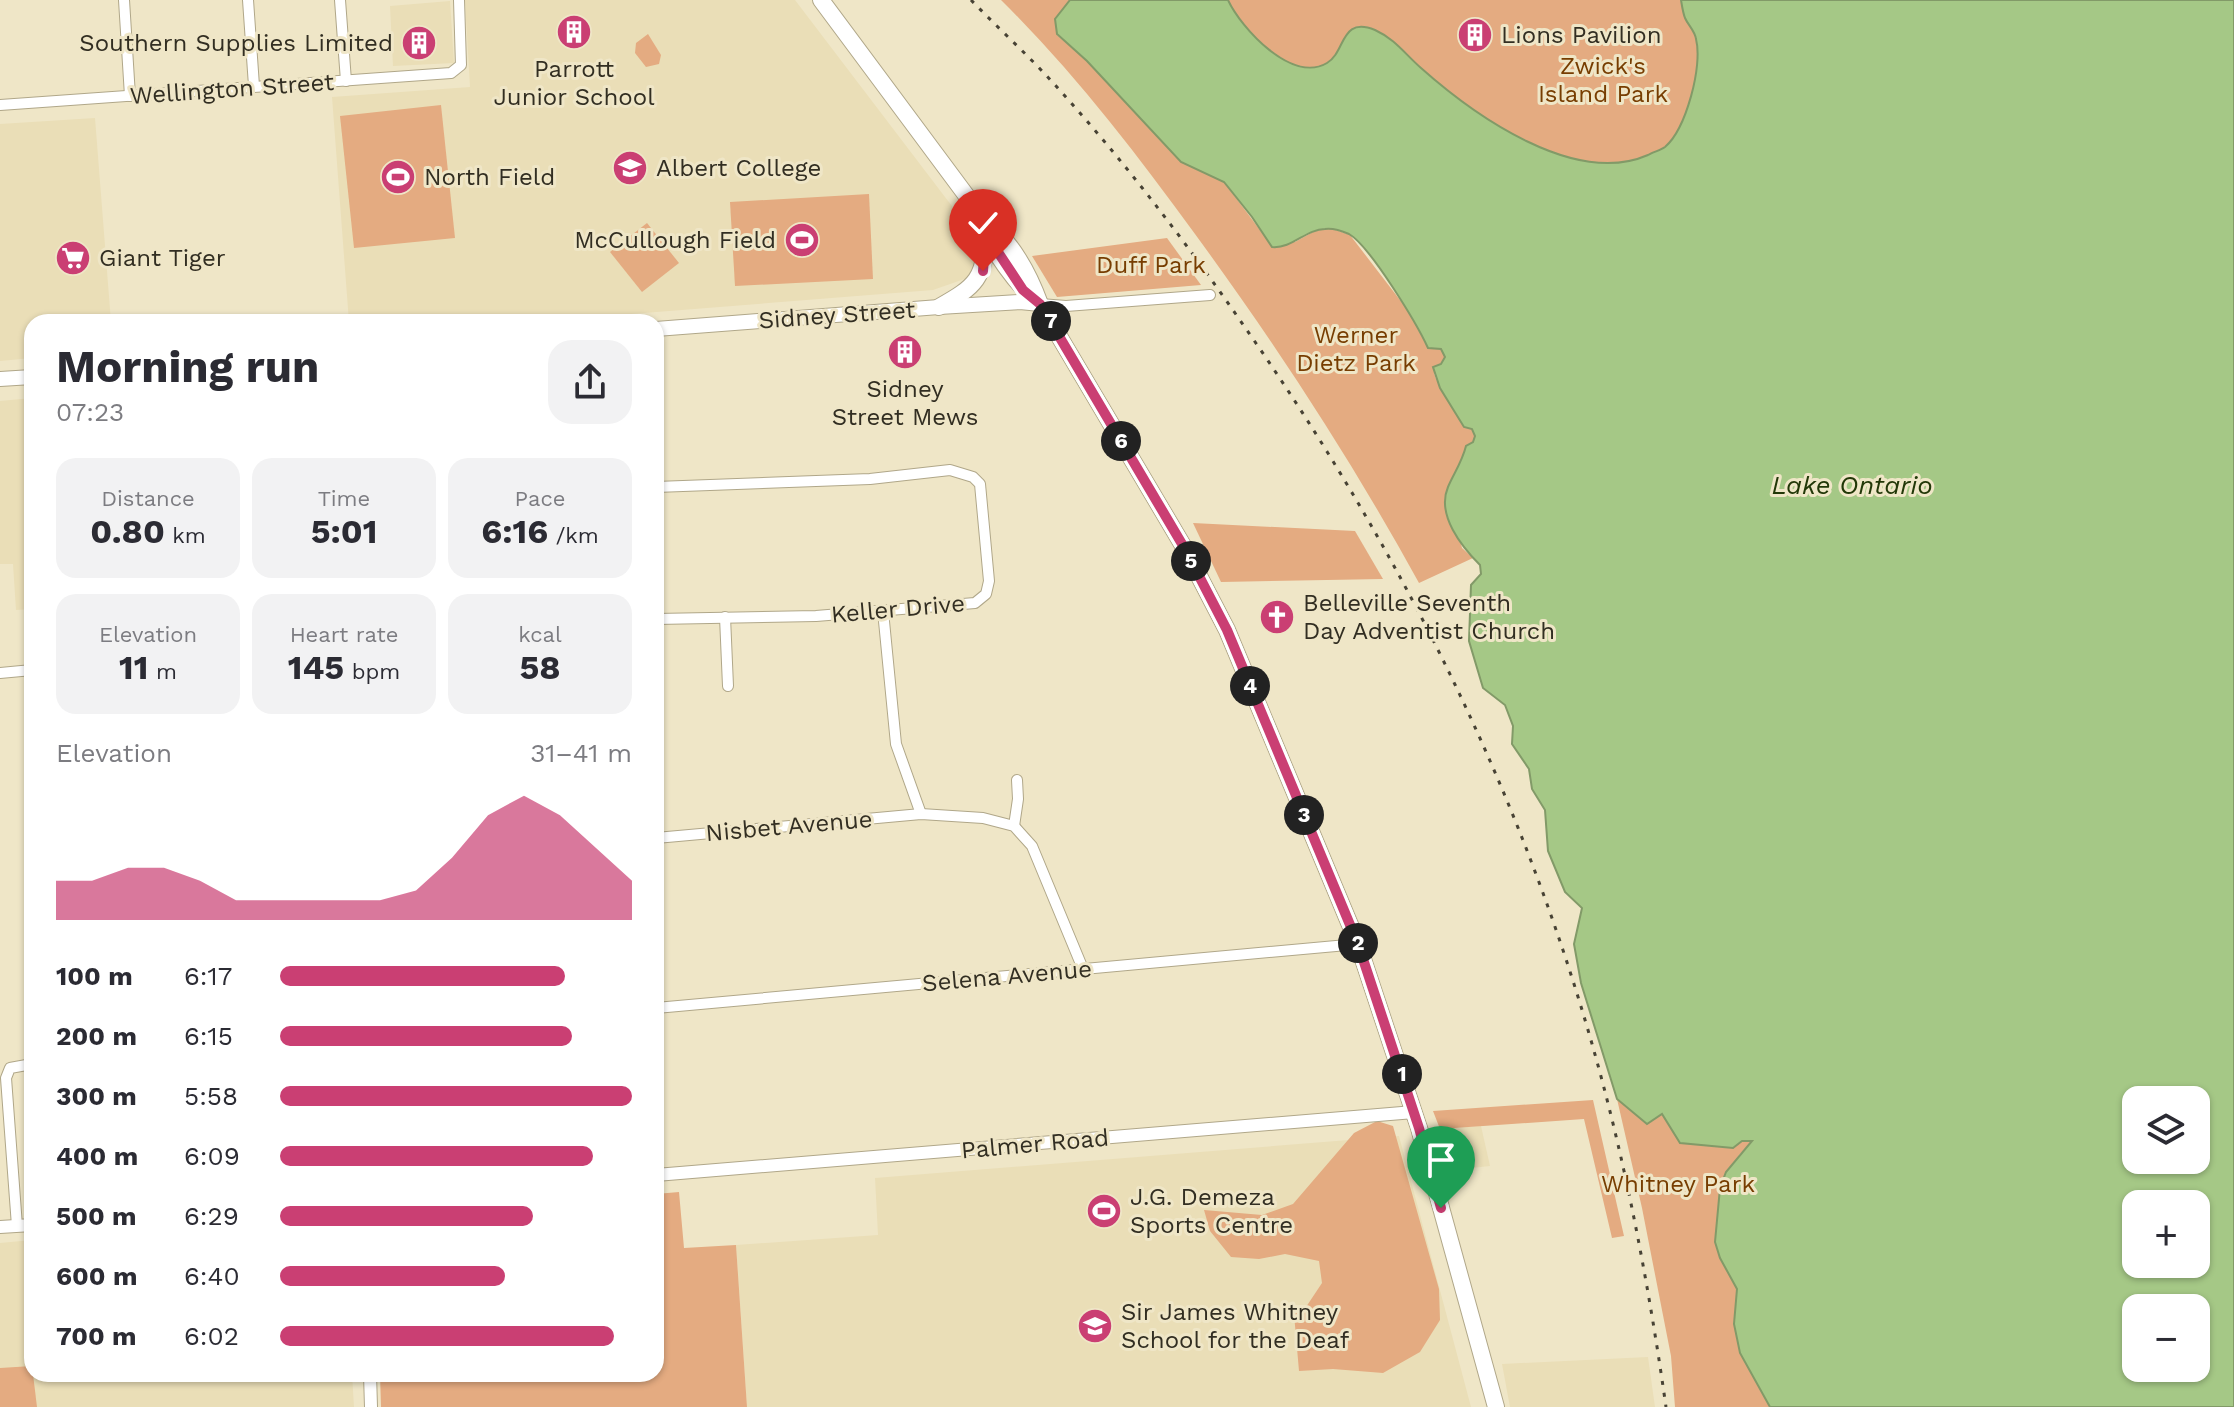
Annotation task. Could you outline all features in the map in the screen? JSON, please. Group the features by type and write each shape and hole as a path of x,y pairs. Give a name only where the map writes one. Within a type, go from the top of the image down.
{"main road":[{"path":"821,0 986,228 1023,290 1040,304 1185,549 1227,630 1358,944 1414,1112 1496,1407"},
{"path":"939,307 976,283 983,271 986,228"},
{"name":"Sidney Street","path":"664,328 939,307 1020,302 1040,304"},
{"path":"0,379 24,378"}],"street":[{"path":"124,0 130,96"},
{"path":"248,0 254,86"},
{"path":"340,0 346,81"},
{"name":"Wellington Street","path":"0,105 451,73 461,65 459,0"},
{"name":"Sidney Street","path":"1040,304 1066,306 1210,295"},
{"name":"Keller Drive","path":"664,487 870,479 950,470 973,477 980,484 989,581 986,594 975,603 816,616 664,619"},
{"path":"883,611 896,744 921,814"},
{"path":"725,617 728,686"},
{"path":"0,673 24,671"},
{"path":"1017,780 1014,826 1037,855 1083,969"},
{"name":"Nisbet Avenue","path":"664,837 921,814 983,818 1014,826"},
{"name":"Selena Avenue","path":"664,1007 1358,944"},
{"path":"17,1226 6,1078 10,1068 24,1065"},
{"name":"Palmer Road","path":"664,1174 1414,1112"},
{"path":"0,1227 24,1226"},
{"path":"370,1382 371,1407"}],"shaded area":[{"name":"Albert College","path":"465,0 795,0 977,239 973,276 933,290 631,314 348,314 332,97 470,87"},
{"path":"450,1 454,63 393,66 390,6"},
{"path":"95,118 110,314 24,314 24,359 0,361 0,124"},
{"path":"24,399 24,610 16,610 13,564 0,564 0,401"},
{"path":"1481,1126 1490,1166 1452,1170 1440,1129"},
{"name":"Sir James Whitney School for the Deaf","path":"1399,1136 1471,1407 747,1407 736,1245 878,1235 875,1178"},
{"path":"24,1241 24,1382 352,1382 354,1407 0,1407 0,1243"},
{"path":"1648,1357 1655,1407 1510,1407 1502,1364"}],"green space":[{"name":"Werner Dietz Park","path":"1001,0 1070,0 1055,19 1057,35 1087,61 1181,162 1224,182 1269,242 1295,242 1320,228 1350,235 1419,329 1441,349 1445,357 1434,373 1436,379 1464,427 1472,429 1475,436 1473,442 1466,446 1448,486 1462,548 1473,558 1419,583 1340,448 1225,276 1103,113"},
{"name":"Zwick's Island Park","path":"1228,0 1681,0 1685,18 1696,39 1695,80 1680,126 1665,147 1620,162 1589,162 1527,142 1497,125 1443,87 1394,42 1375,30 1355,28 1349,31 1327,63 1313,67 1299,66 1284,60 1256,38"},
{"path":"648,34 661,55 659,64 646,67 635,53 636,43"},
{"name":"North Field","path":"441,105 455,238 354,248 340,116"},
{"name":"McCullough Field","path":"869,194 873,279 735,286 730,202"},
{"path":"647,223 679,263 642,292 610,252"},
{"name":"Duff Park","path":"1167,238 1201,285 1057,297 1032,256"},
{"path":"1193,523 1355,531 1383,579 1221,582"},
{"name":"Whitney Park","path":"1617,1099 1647,1124 1662,1114 1742,1141 1753,1141 1739,1155 1720,1259 1737,1289 1734,1324 1740,1353 1770,1407 1675,1407 1671,1356"},
{"path":"1593,1100 1624,1236 1612,1238 1584,1119 1440,1129 1433,1111"},
{"path":"1377,1121 1393,1126 1439,1289 1440,1320 1420,1352 1383,1373 1333,1369 1299,1371 1294,1314 1306,1307 1322,1283 1319,1261 1285,1254 1259,1259 1231,1257 1210,1231 1204,1210 1262,1215 1293,1204 1354,1133"},
{"path":"679,1192 684,1248 736,1245 747,1407 381,1407 380,1382 664,1382 664,1193"},
{"path":"24,1366 24,1382 34,1382 37,1407 0,1407 0,1368"}],"water":[{"name":"Lake Ontario","path":"1070,0 1228,0 1244,25 1269,50 1299,66 1313,67 1333,58 1349,31 1364,27 1388,38 1443,87 1527,142 1589,162 1620,162 1665,147 1686,112 1695,80 1698,51 1681,0 2234,0 2234,1407 1770,1407 1740,1353 1734,1324 1737,1289 1715,1242 1720,1188 1726,1172 1752,1141 1742,1141 1733,1148 1680,1143 1662,1114 1647,1124 1617,1099 1581,983 1574,944 1582,908 1565,892 1548,851 1545,810 1532,789 1529,769 1512,744 1513,726 1505,705 1483,688 1469,641 1471,585 1481,574 1480,565 1453,530 1445,508 1445,498 1466,446 1473,442 1475,436 1472,429 1464,427 1440,388 1433,367 1441,364 1445,357 1441,349 1428,348 1404,305 1358,241 1349,234 1328,229 1272,247 1224,182 1181,162 1087,61 1057,34 1055,19"}],"railway":[{"path":"971,0 1046,75 1106,143 1222,295 1351,491 1445,664 1524,844 1588,1030 1634,1217 1666,1407"}],"place":[{"name":"Parrott Junior School","path":"574,32"},
{"name":"Lions Pavilion","path":"1475,35"},
{"name":"Southern Supplies Limited","path":"419,43"},
{"name":"Albert College","path":"630,168"},
{"name":"North Field","path":"398,177"},
{"name":"McCullough Field","path":"802,240"},
{"name":"Giant Tiger","path":"73,258"},
{"name":"Sidney Street Mews","path":"905,352"},
{"name":"Belleville Seventh Day Adventist Church","path":"1277,617"},
{"name":"J.G. Demeza Sports Centre","path":"1104,1211"},
{"name":"Sir James Whitney School for the Deaf","path":"1095,1326"}],"route":[{"path":"983,271 986,234 1023,290 1040,304 1185,549 1227,630 1358,944 1419,1128 1441,1208"}]}
